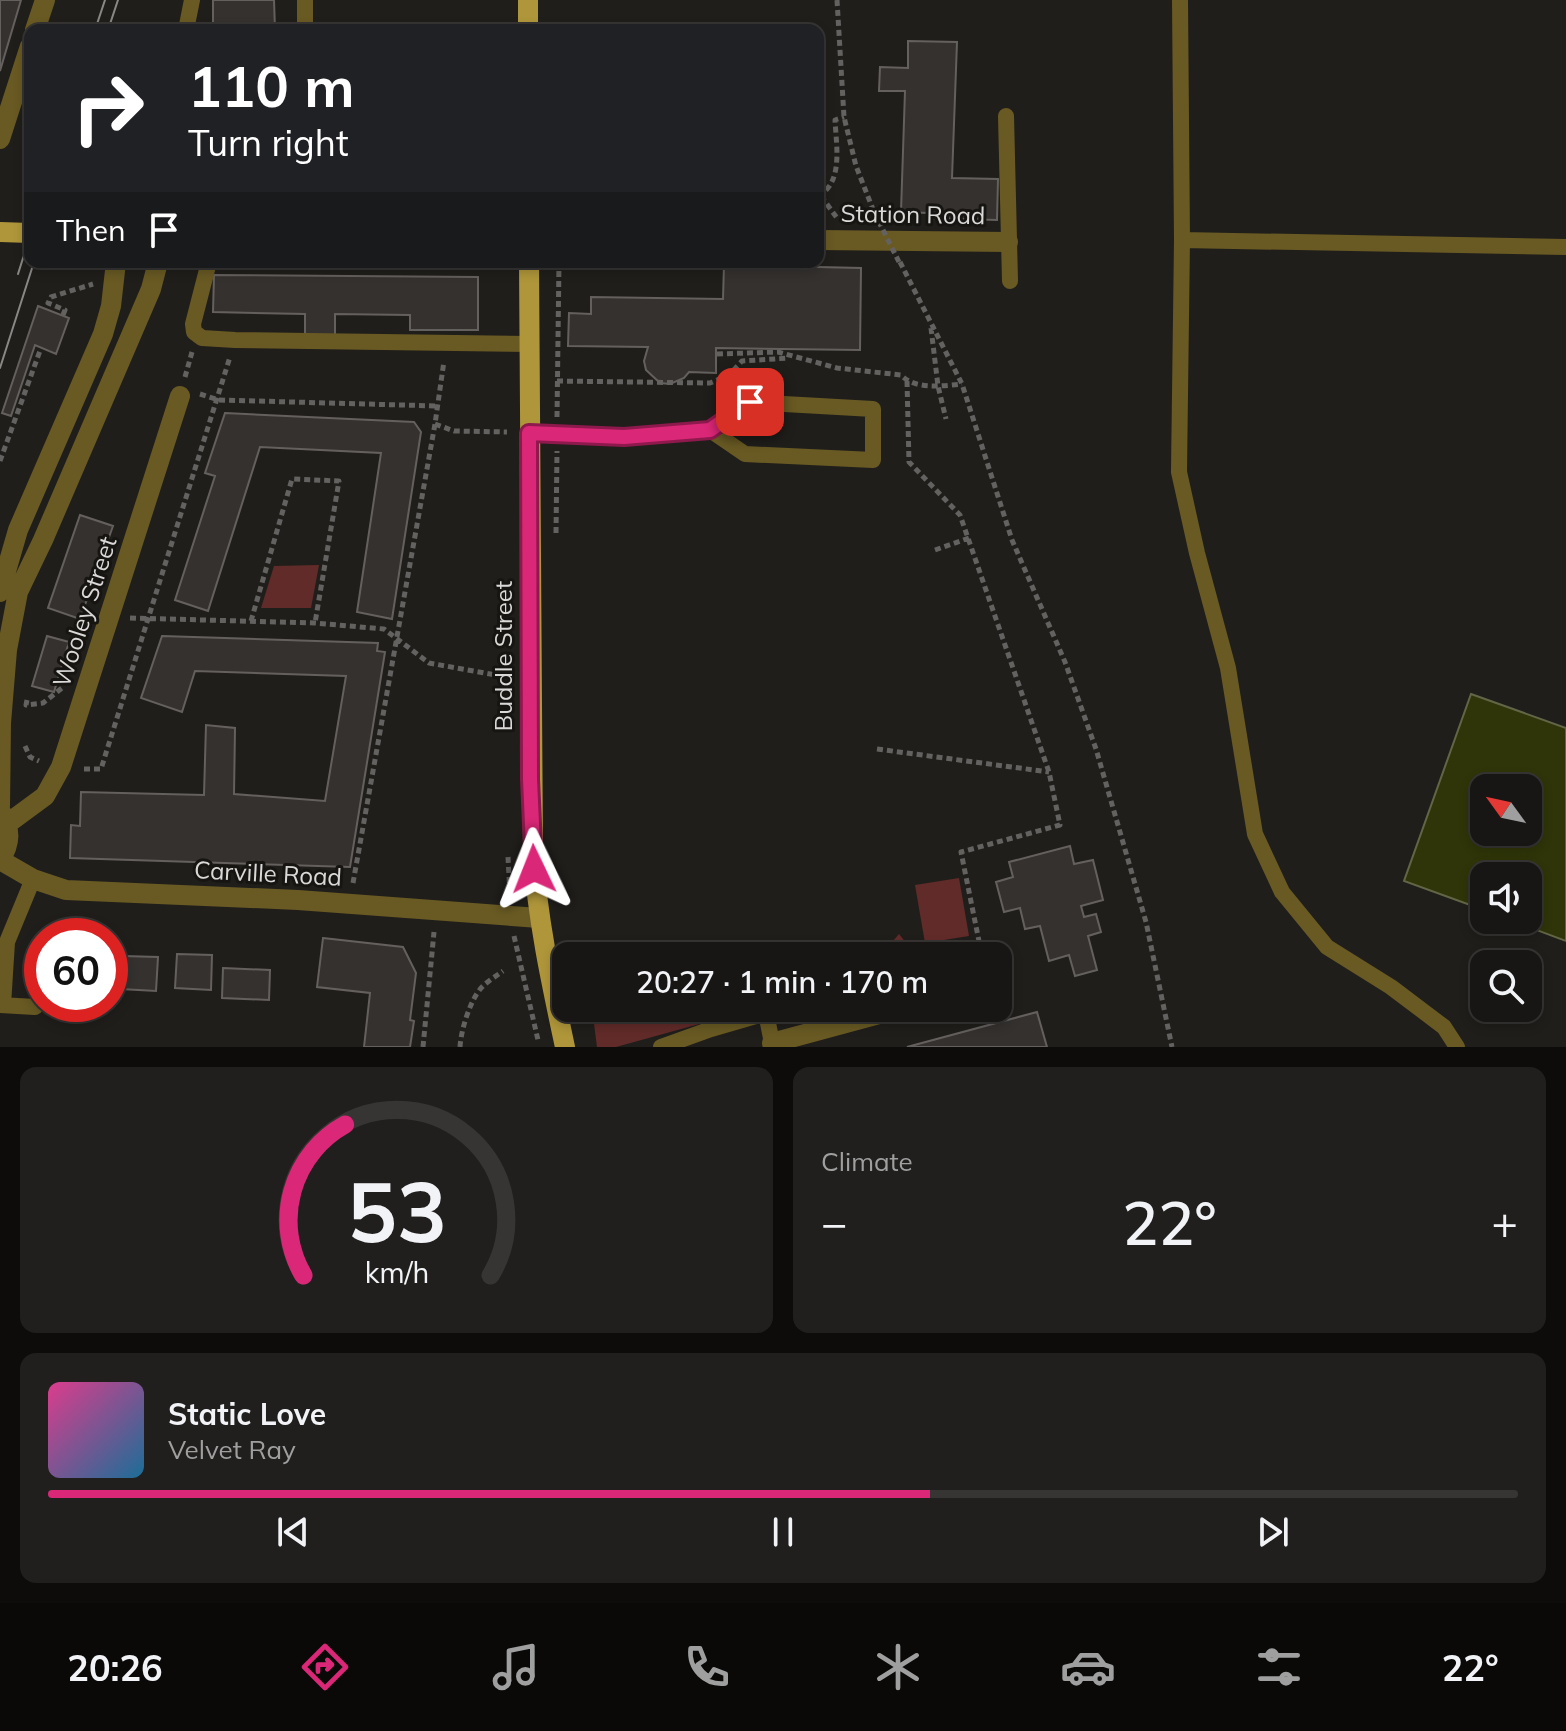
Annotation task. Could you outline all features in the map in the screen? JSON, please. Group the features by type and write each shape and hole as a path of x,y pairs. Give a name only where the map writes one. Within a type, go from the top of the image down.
{"main road":[{"path":"528,0 528,24"},
{"path":"0,232 24,233"},
{"name":"Buddle Street","path":"529,268 530,779 533,863 539,918 565,1047"}],"street":[{"path":"37,24 45,0"},
{"path":"1,132 24,64"},
{"name":"Station Road","path":"824,240 1008,242"},
{"path":"0,592 18,530 103,334 111,306 115,268"},
{"name":"Carville Road","path":"156,268 151,289 18,592 7,650 1,723 2,814 10,835 7,849 0,860 33,879 66,890 349,904 539,918"},
{"name":"Wooley Street","path":"2,814 45,796 61,767 180,396"},
{"path":"773,1045 853,1022"}],"lane":[{"path":"187,24 192,0"},
{"path":"305,0 305,24"},
{"path":"1180,0 1182,240 1179,472 1228,668 1255,834 1282,892 1327,947 1391,987 1444,1027 1457,1047"},
{"path":"1006,116 1010,281"},
{"path":"1182,240 1566,247"},
{"path":"207,268 193,324 197,335 235,340 530,344"},
{"path":"529,433 624,437 710,430 750,402 873,409 873,460 745,454 710,430"},
{"path":"24,1006 1,1005 7,942 33,879"},
{"path":"661,1047 766,1013 773,1045"}],"path":[{"path":"837,0 844,117 856,166 874,212 962,384 1007,527 1065,662 1096,749 1146,922 1172,1047"},
{"path":"824,192 830,188 834,178 835,120 844,117"},
{"path":"63,315 65,310 48,303 51,297 71,290"},
{"path":"931,323 938,386 946,419"},
{"path":"180,396 197,335"},
{"path":"24,743 26,752 34,760 61,767 101,769 219,400 235,340"},
{"path":"349,904 435,424 446,343"},
{"path":"0,461 41,348"},
{"path":"717,354 778,352 837,368 901,375 907,381 938,386 962,384"},
{"path":"557,381 710,383 729,375 742,361 794,358"},
{"path":"907,381 909,462 960,515 1049,772 1060,825 961,852 979,942"},
{"path":"219,400 438,406"},
{"path":"435,424 454,431 507,432"},
{"path":"251,621 292,479 339,481 315,623"},
{"path":"935,550 969,538"},
{"path":"133,617 315,623 384,629 429,663 507,677"},
{"path":"26,705 43,703 57,694 66,677"},
{"path":"26,718 28,690"},
{"path":"877,749 1049,772"},
{"path":"423,1047 436,911"},
{"path":"460,1047 480,988 503,971"}],"shaded area":[{"path":"319,565 311,608 261,608 274,566"},
{"path":"1471,694 1566,728 1566,941 1542,932 1542,862 1470,862 1470,905 1404,881"},
{"path":"959,878 969,936 925,942 915,885"},
{"path":"899,934 905,942 892,942"},
{"path":"594,1022 706,1022 616,1047 597,1047"}],"building":[{"path":"0,0 21,0 0,71"},
{"path":"213,0 274,0 275,24 213,24"},
{"path":"908,41 957,42 952,178 998,179 997,220 929,218 929,213 901,212 905,91 879,91 880,67 908,68"},
{"path":"724,268 861,268 860,350 716,348 716,373 689,372 684,378 670,384 660,383 646,370 644,361 648,347 568,346 569,313 591,314 591,297 723,299"},
{"path":"214,275 478,277 478,330 410,330 410,315 335,314 335,336 305,335 305,314 213,312"},
{"path":"38,306 69,318 56,354 35,345 11,416 2,413"},
{"path":"225,413 414,422 421,432 392,619 357,612 381,453 260,447 208,611 175,600 215,476 205,473"},
{"path":"80,515 113,526 80,619 48,608"},
{"path":"47,636 69,642 54,692 32,686"},
{"path":"162,636 378,643 377,651 385,652 350,867 70,858 71,825 80,826 81,792 204,795 206,725 235,728 234,794 325,801 346,676 195,671 182,712 141,698"},
{"path":"1070,846 1074,864 1093,860 1103,900 1081,906 1084,917 1096,914 1101,932 1088,936 1097,970 1075,976 1069,955 1049,961 1040,926 1025,929 1020,908 1004,912 996,882 1013,877 1009,862"},
{"path":"323,938 403,947 416,973 410,1047 364,1047 370,993 317,987"},
{"path":"177,954 212,955 211,990 175,988"},
{"path":"128,956 158,957 156,991 128,989"},
{"path":"223,968 270,970 269,1000 222,998"},
{"path":"1037,1012 1047,1047 907,1047 1000,1022 1012,1022 1012,1019"}],"tram line":[{"path":"97,24 105,0"},
{"path":"110,24 118,0"},
{"path":"18,274 24,255"},
{"path":"0,368 32,268"}],"route":[{"path":"534,869 530,779 529,433 624,437 710,430 750,402"}]}
